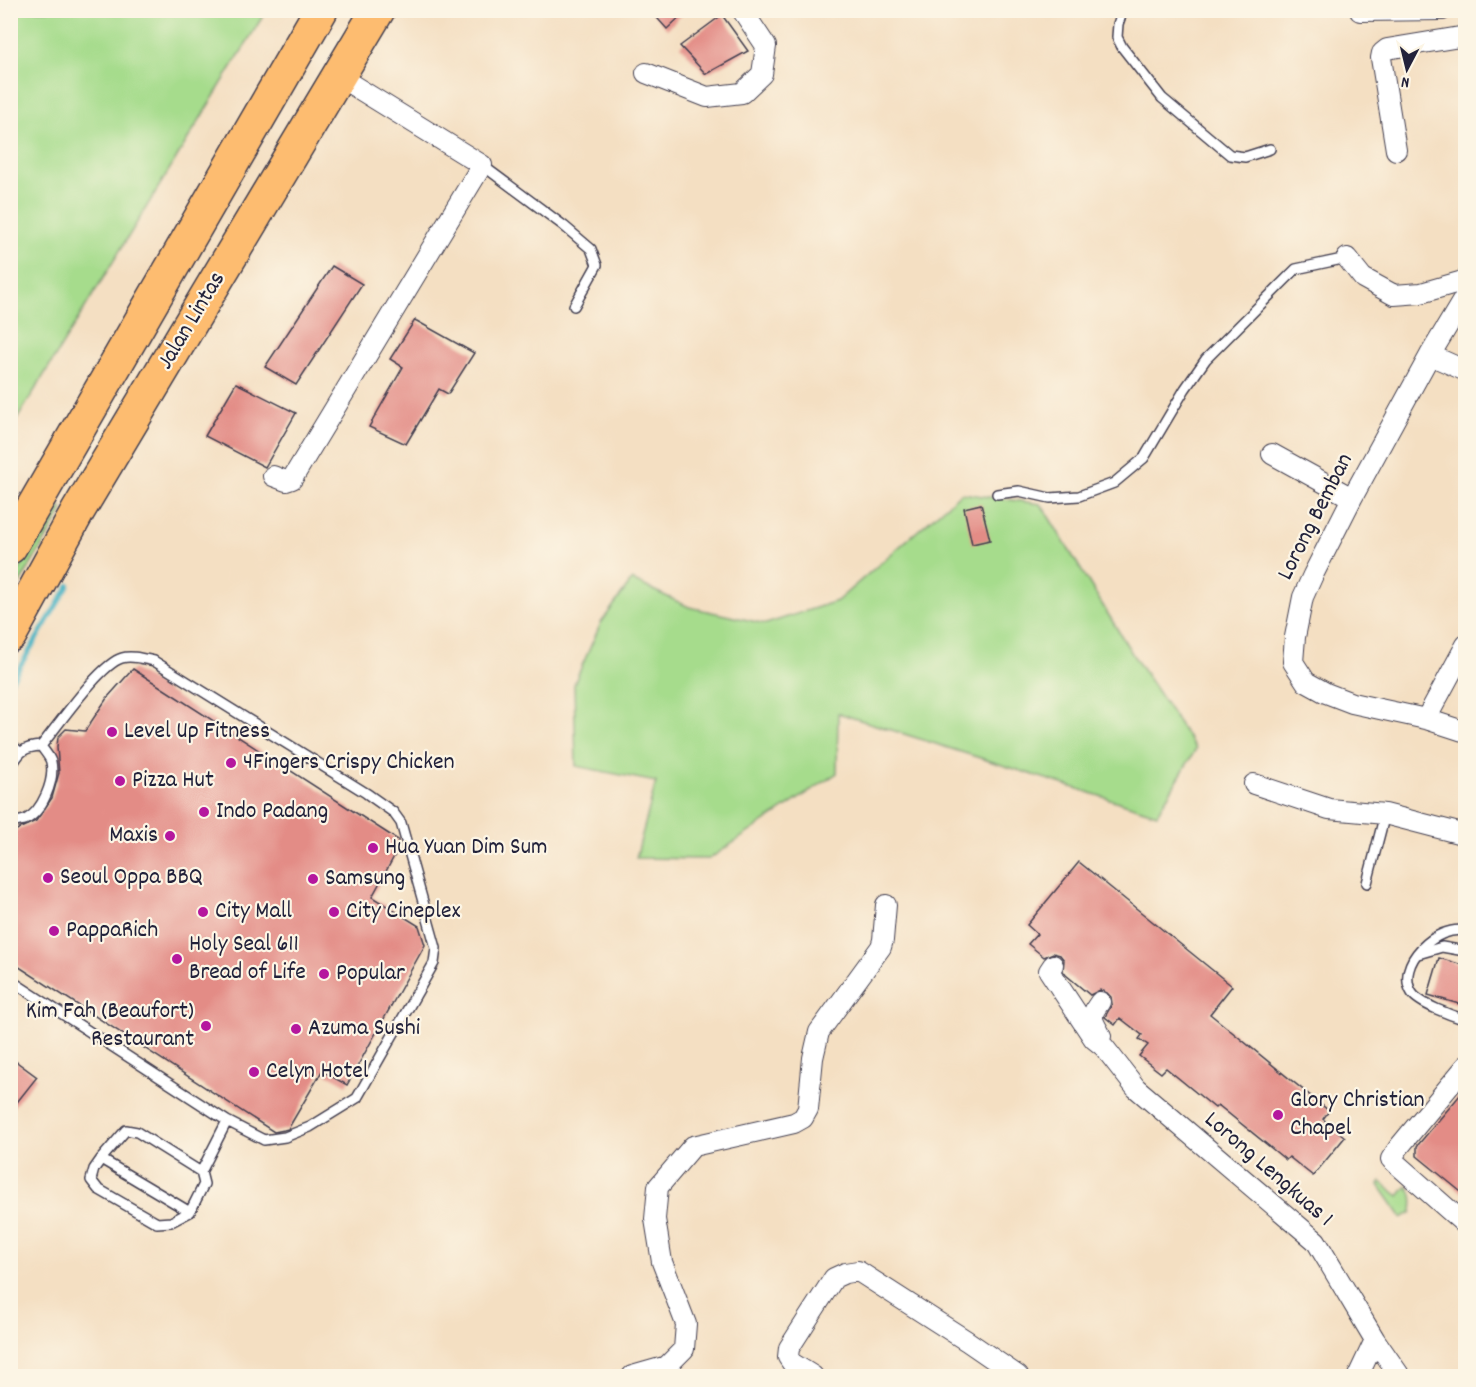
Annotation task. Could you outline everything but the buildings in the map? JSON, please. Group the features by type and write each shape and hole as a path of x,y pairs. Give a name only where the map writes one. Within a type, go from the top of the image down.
{"highway":[{"name":"Jalan Lintas","path":"11,545 321,10"},
{"name":"Jalan Lintas","path":"10,635 78,511 378,10"},
{"path":"11,545 50,496 60,492 72,498 78,511"}],"street":[{"path":"646,73 707,97 742,93 762,74 766,46 742,10"},
{"path":"1360,11 1442,10"},
{"path":"1396,150 1382,53 1387,49 1466,36"},
{"path":"273,476 286,481 292,479 482,165 340,71"},
{"path":"1347,258 1363,278 1394,295 1420,293 1466,280"},
{"name":"Lorong Bemban","path":"1466,295 1430,355 1352,498 1303,597 1295,637 1293,663 1306,682 1326,693 1352,703 1426,719 1466,732"},
{"path":"1430,355 1466,371"},
{"path":"1272,454 1352,498"},
{"path":"1426,719 1466,645"},
{"path":"1254,784 1329,809 1385,814 1466,835"},
{"path":"632,1377 667,1366 684,1349 686,1324 662,1263 658,1240 655,1219 658,1187 693,1146 794,1123 803,1118 808,1109 813,1059 819,1032 881,947 886,905"},
{"name":"Lorong Lengkuas 1","path":"1053,965 1049,971 1094,1039 1104,1047 1136,1088 1316,1241 1375,1340 1400,1377"},
{"name":"Lorong Lengkuas 1","path":"1100,1002 1091,1018 1103,1039 1104,1047"},
{"path":"1466,1066 1391,1159 1428,1194 1466,1225"},
{"path":"813,1377 792,1363 788,1357 789,1348 834,1278 858,1271 967,1341 1018,1377"},
{"path":"1358,1377 1375,1340"}],"lane":[{"path":"1123,10 1118,24 1117,37 1122,47 1162,98 1230,155 1245,157 1270,149"},
{"path":"482,165 591,249 597,266 574,306"},
{"path":"997,494 1019,491 1050,498 1079,496 1114,483 1144,458 1206,359 1296,269 1347,258"},
{"path":"10,768 20,752 41,746 112,662 124,657 154,661 393,812 401,823 436,948 434,963 357,1098 310,1127 285,1137 264,1140 227,1121 10,980"},
{"path":"10,744 20,752"},
{"path":"10,823 26,819 37,809 46,794 51,776 51,760 41,746"},
{"path":"1367,883 1385,814"},
{"path":"1466,930 1442,932 1426,943 1409,967 1408,981 1412,993 1424,1003 1466,1020"},
{"path":"1416,955 1442,946 1465,951"},
{"path":"201,1172 137,1132 126,1130 94,1169 91,1180 98,1190 157,1223 171,1222 190,1212 204,1184 201,1172 227,1121"},
{"path":"101,1159 190,1212"}],"green space":[{"path":"10,11 266,11 11,429"},
{"path":"961,493 1041,504 1133,655 1196,749 1157,814 838,713 837,773 709,859 636,858 656,782 576,766 574,684 601,623 632,580 689,607 766,624 837,601"},
{"path":"62,507 62,512 11,598 10,586 43,529"},
{"path":"1381,1182 1399,1196 1407,1186 1412,1195 1412,1212 1402,1218 1379,1185"}],"waterway":[{"path":"10,683 69,585"}],"place":[{"name":"Level Up Fitness","path":"112,732"},
{"name":"4Fingers Crispy Chicken","path":"231,763"},
{"name":"Pizza Hut","path":"120,781"},
{"name":"Indo Padang","path":"204,812"},
{"name":"Maxis","path":"170,836"},
{"name":"Hua Yuan Dim Sum","path":"373,848"},
{"name":"Seoul Oppa BBQ","path":"48,878"},
{"name":"Samsung","path":"313,879"},
{"name":"City Mall","path":"203,912"},
{"name":"City Cineplex","path":"334,912"},
{"name":"PappaRich","path":"54,931"},
{"name":"Holy Seal 611 Bread of Life","path":"177,959"},
{"name":"Popular","path":"324,974"},
{"name":"Kim Fah (Beaufort) Restaurant","path":"206,1026"},
{"name":"Azuma Sushi","path":"296,1029"},
{"name":"Celyn Hotel","path":"254,1072"},
{"name":"Glory Christian Chapel","path":"1278,1115"}]}
